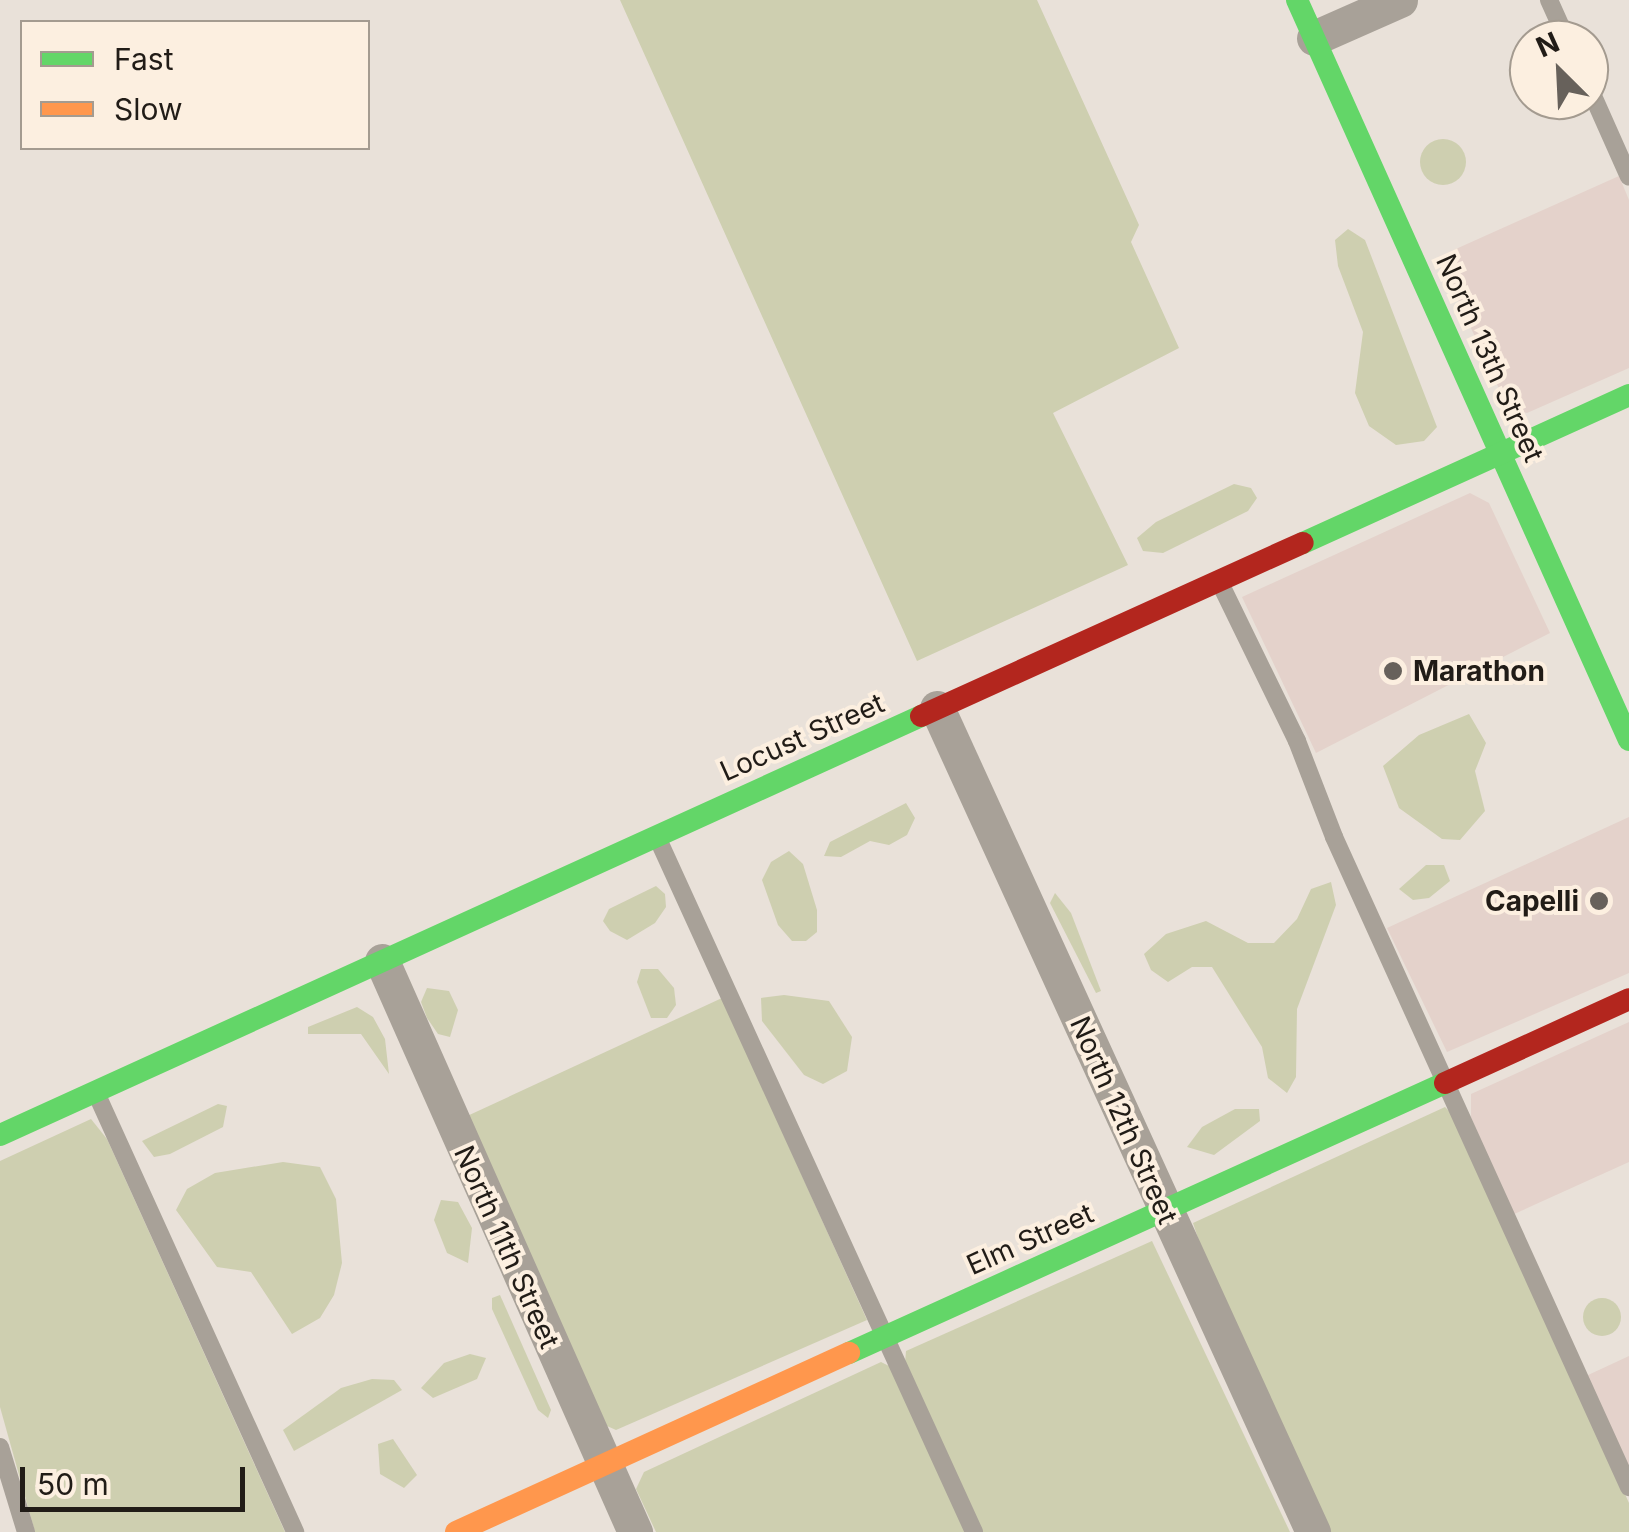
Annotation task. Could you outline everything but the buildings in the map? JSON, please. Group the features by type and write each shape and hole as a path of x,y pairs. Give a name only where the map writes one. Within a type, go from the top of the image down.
{"street":[{"name":"North 13th Street","path":"1297,0 1629,740"},
{"path":"1314,38 1400,0"},
{"name":"Locust Street","path":"0,1135 1629,395"},
{"name":"North 12th Street","path":"938,708 1312,1532"},
{"name":"North 11th Street","path":"382,961 636,1532"},
{"name":"Elm Street","path":"456,1532 1629,998"}],"lane":[{"path":"1622,139 1629,177"},
{"path":"1218,580 1449,1082 1629,1487"},
{"path":"657,836 974,1532"},
{"path":"96,1092 295,1532"},
{"path":"0,1446 26,1532"}],"shaded area":[{"path":"1619,176 1629,200 1629,368 1527,413 1508,408 1438,257"},
{"path":"1470,493 1489,503 1550,633 1316,753 1242,597"},
{"path":"1629,817 1629,973 1447,1052 1387,928"},
{"path":"1629,1022 1629,1162 1512,1215 1471,1117 1471,1094"},
{"path":"1629,1356 1629,1471 1586,1376"}],"green space":[{"path":"620,0 1037,0 1139,225 1131,242 1179,348 1053,413 1128,565 917,661"},
{"path":"1443,139 1460,145 1466,162 1460,179 1443,185 1426,179 1420,162 1426,145"},
{"path":"1348,229 1365,240 1437,427 1424,441 1396,445 1369,426 1355,393 1363,332 1338,266 1335,240"},
{"path":"1234,484 1251,488 1257,498 1248,511 1163,553 1143,551 1137,538 1156,522"},
{"path":"1469,714 1486,743 1475,771 1485,811 1460,840 1442,839 1399,808 1383,766 1419,735"},
{"path":"906,803 915,818 907,835 889,845 870,841 841,857 824,856 830,842"},
{"path":"789,851 803,864 817,910 817,932 806,941 792,941 778,925 762,880 771,862"},
{"path":"1426,865 1444,865 1450,881 1429,898 1413,900 1399,889"},
{"path":"1331,882 1336,905 1297,1009 1296,1077 1287,1093 1268,1078 1262,1047 1212,967 1192,967 1168,982 1151,970 1144,954 1166,934 1206,921 1248,943 1274,943 1297,919 1311,889"},
{"path":"656,886 665,894 666,907 655,923 627,940 610,931 603,921 609,909"},
{"path":"1055,893 1071,913 1101,991 1096,993 1050,903"},
{"path":"641,969 658,969 674,988 676,1005 667,1018 651,1018 637,982"},
{"path":"427,988 449,991 458,1010 450,1037 438,1034 427,1018 421,1002"},
{"path":"784,995 829,1001 852,1037 847,1071 823,1084 804,1075 762,1021 761,998"},
{"path":"722,998 867,1320 616,1430 607,1426 465,1117"},
{"path":"357,1007 373,1017 385,1039 389,1074 361,1034 308,1034 308,1027"},
{"path":"218,1104 227,1106 223,1127 170,1154 154,1157 142,1141"},
{"path":"1445,1107 1456,1118 1629,1503 1629,1532 1331,1532 1200,1244 1193,1223"},
{"path":"1235,1109 1259,1109 1260,1121 1214,1155 1187,1147 1202,1127"},
{"path":"91,1119 107,1139 285,1532 35,1532 0,1407 0,1161"},
{"path":"283,1162 320,1167 336,1199 342,1263 334,1295 320,1318 292,1334 251,1272 217,1267 176,1210 187,1189 215,1173"},
{"path":"441,1200 458,1202 472,1228 468,1263 447,1253 434,1220"},
{"path":"1152,1241 1290,1532 980,1532 905,1363 906,1351"},
{"path":"500,1295 551,1410 548,1418 538,1410 492,1309 492,1298"},
{"path":"1602,1298 1615,1304 1621,1317 1615,1330 1602,1336 1589,1330 1583,1317 1589,1304"},
{"path":"470,1354 486,1358 477,1379 433,1398 421,1388 444,1363"},
{"path":"881,1362 891,1367 966,1532 656,1532 636,1489 644,1472"},
{"path":"372,1379 394,1380 402,1390 294,1451 283,1430 341,1388"},
{"path":"393,1439 417,1475 404,1488 380,1474 378,1444"}],"traffic: fast":[{"path":"1297,0 1629,740"},
{"path":"1303,543 1629,395"},
{"path":"0,1135 921,716"},
{"path":"849,1353 1445,1083"}],"traffic: slow":[{"path":"456,1532 849,1353"}],"traffic: jam":[{"path":"921,716 1303,543"},
{"path":"1445,1083 1629,999"}],"place":[{"name":"Marathon","path":"1393,671"},
{"name":"Capelli","path":"1599,901"}]}
